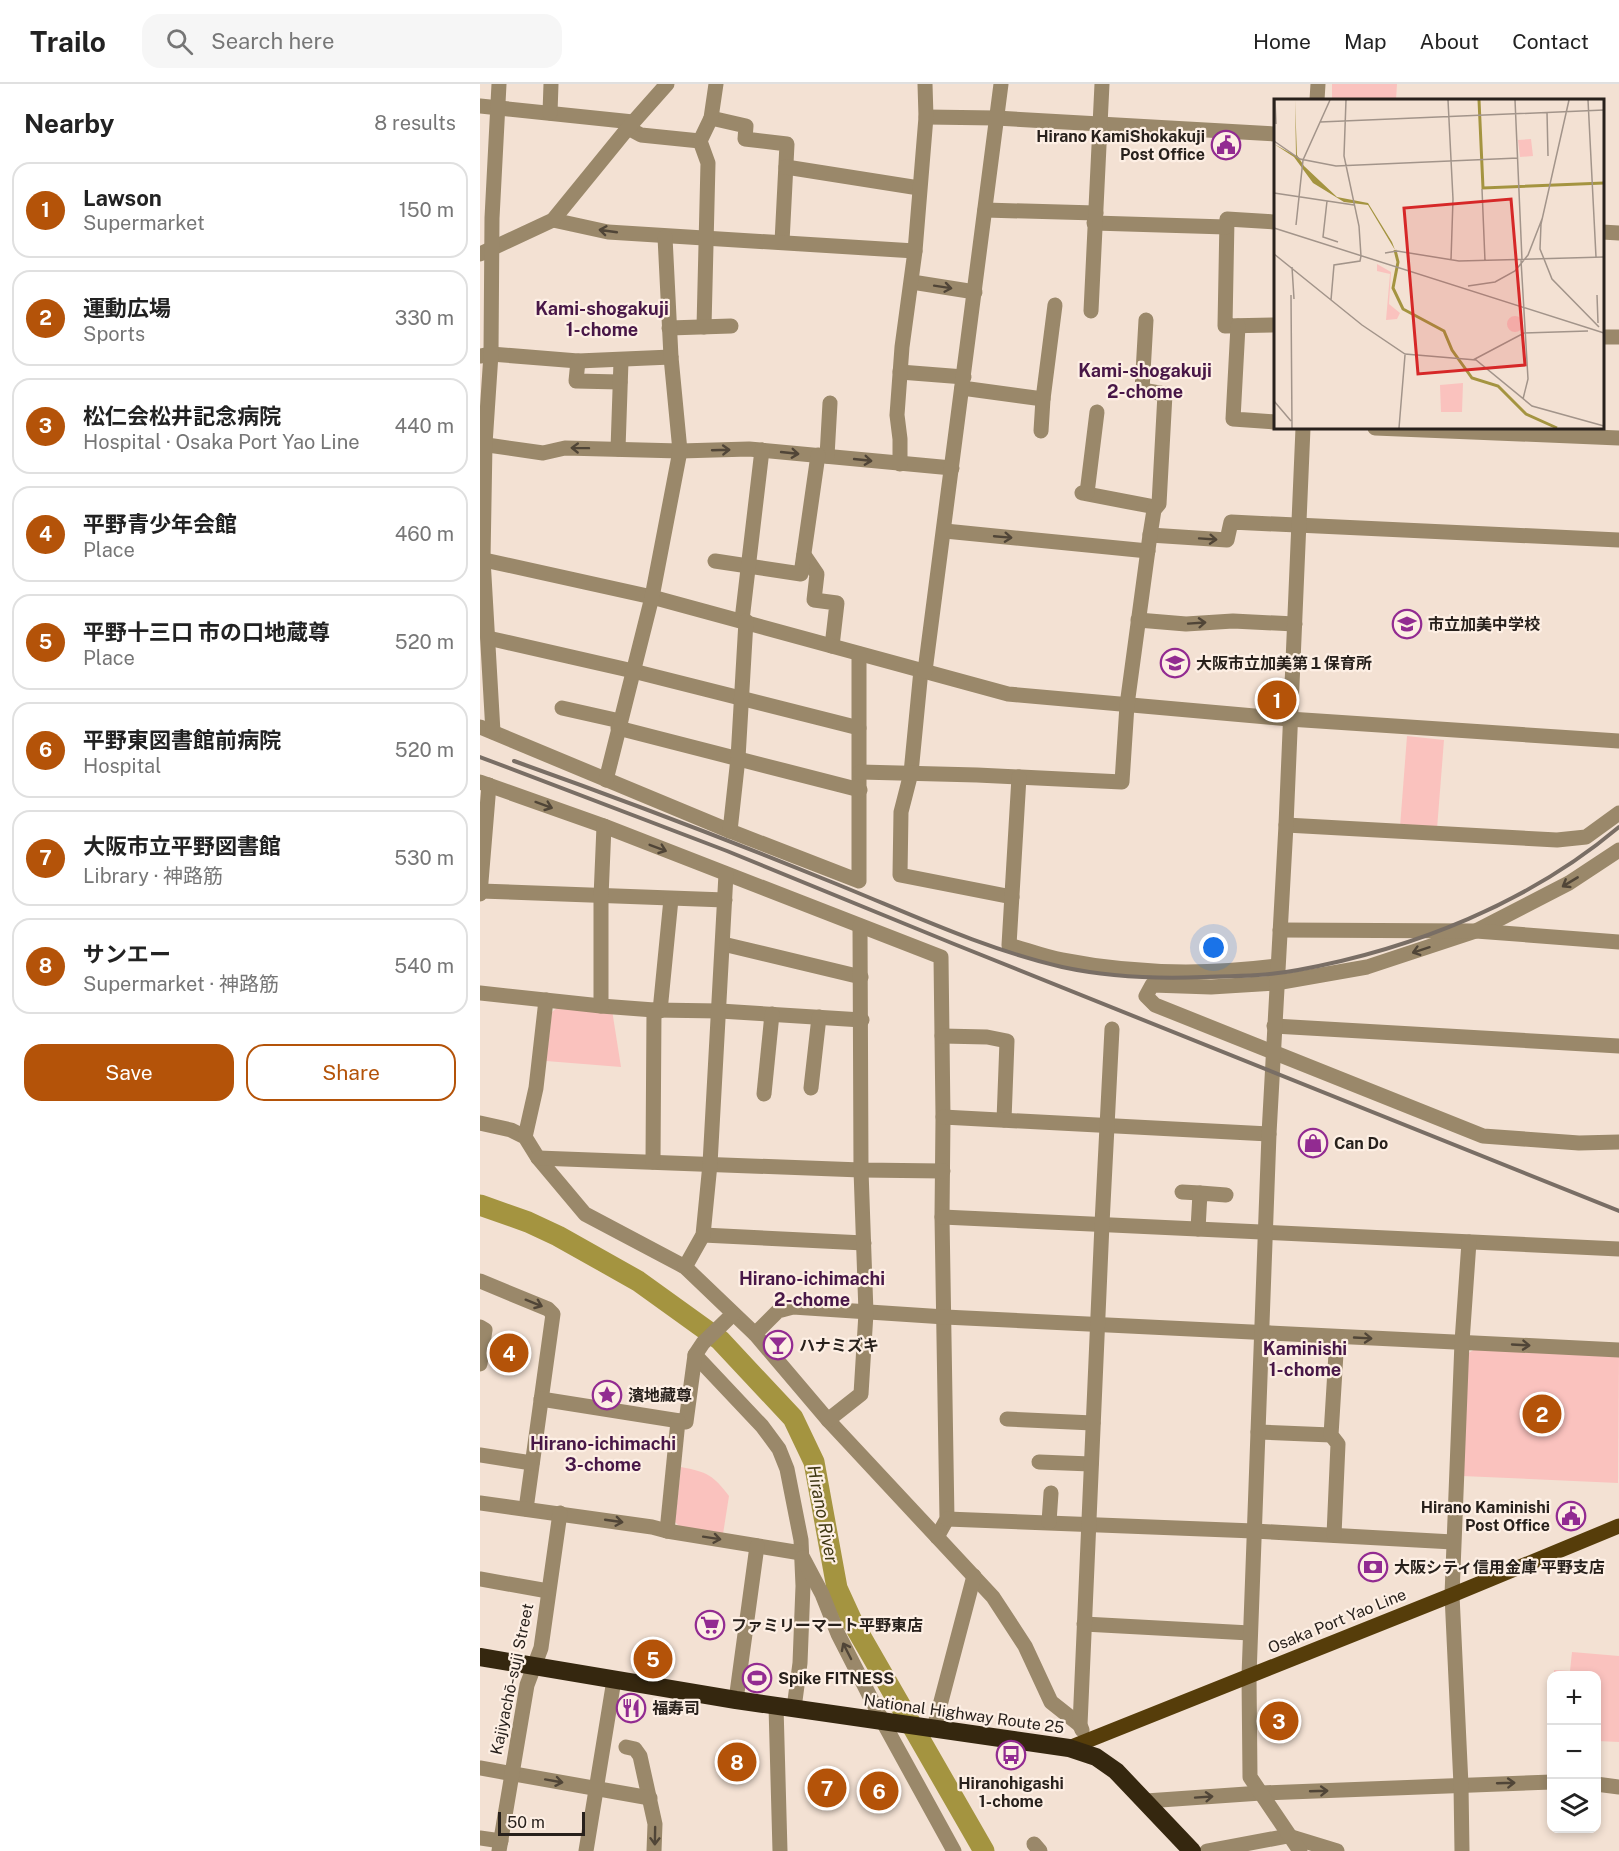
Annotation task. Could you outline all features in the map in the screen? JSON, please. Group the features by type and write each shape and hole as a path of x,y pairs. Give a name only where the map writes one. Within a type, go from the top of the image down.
{"highway":[{"name":"National Highway Route 25","path":"480,1657 736,1700 1069,1748 1096,1757 1116,1771 1192,1851"}],"main road":[{"name":"Osaka Port Yao Line","path":"1069,1748 1619,1526"}],"street":[{"path":"499,84 486,217 486,355 482,444 481,559 488,638 487,730 730,831 860,881 859,654"},
{"path":"550,113 551,84"},
{"path":"486,251 553,220 630,125 667,84"},
{"path":"704,327 708,163 700,141 711,118 716,84"},
{"path":"900,464 897,416 915,250 926,117 925,84"},
{"path":"1001,84 945,531 923,671 911,773 902,812 900,874 1012,897"},
{"path":"1090,311 1102,84"},
{"path":"1317,99 1318,84"},
{"path":"480,106 550,113 630,125 641,135 700,141"},
{"path":"926,117 996,118 1274,134"},
{"path":"711,118 746,126 745,139 787,144 782,242"},
{"path":"786,167 919,188"},
{"path":"985,210 1226,227"},
{"path":"1274,222 1227,219 1225,326 1274,325"},
{"path":"553,220 608,232 665,237 705,237 915,250"},
{"path":"1604,232 1619,233"},
{"path":"606,780 652,597 681,451 671,357 665,237"},
{"path":"912,282 975,292"},
{"path":"1041,431 1055,305"},
{"path":"860,772 1122,782 1127,705 1138,620 1154,510 1159,504 1165,394 1142,390 1146,320"},
{"path":"669,328 732,326"},
{"path":"1238,326 1233,418 1274,422"},
{"path":"486,355 578,362 671,357"},
{"path":"618,449 621,361"},
{"path":"578,362 576,381 620,382"},
{"path":"900,372 963,382 1043,399"},
{"path":"715,561 801,574 823,456 830,403"},
{"path":"1097,412 1085,493 1150,506 1154,510"},
{"path":"1300,1851 1250,1777 1249,1676 1269,1134 1286,825 1303,429"},
{"path":"1399,429 1619,438"},
{"path":"482,444 543,453 565,448 681,451 749,448 952,468"},
{"path":"730,831 738,759 748,565 762,450"},
{"path":"1150,535 1227,540 1231,522 1619,540"},
{"path":"945,531 1148,551"},
{"path":"804,555 817,574 814,600 837,603 832,646"},
{"path":"481,559 652,597 1008,694 1289,719 1619,741"},
{"path":"1138,620 1186,624 1233,621 1295,624"},
{"path":"488,638 633,671 859,728"},
{"path":"562,708 738,759 860,790"},
{"path":"1019,777 1010,945 1061,960 1127,969 1170,972 1232,971 1277,966"},
{"path":"725,900 480,892 484,784 604,826 941,957 947,1519 937,1538"},
{"path":"1286,825 1557,840 1586,837 1619,813"},
{"path":"601,1006 601,897 604,826"},
{"path":"1619,850 1569,883 1476,931 1367,967 1276,983 1211,987 1152,985 1146,996 1155,1005 1483,1136 1579,1143 1619,1142"},
{"path":"685,1267 703,1235 720,1011 726,874"},
{"path":"653,1162 657,1011 671,898"},
{"path":"828,1420 861,1394 866,1313 861,1170 860,926"},
{"path":"1280,930 1476,931 1619,942"},
{"path":"723,944 861,977"},
{"path":"480,993 657,1011 720,1011 862,1020"},
{"path":"525,1137 536,1088 546,1000"},
{"path":"764,1094 772,1014"},
{"path":"812,1088 819,1017"},
{"path":"1274,1026 1619,1046"},
{"path":"1086,1741 1080,1725 1112,1029"},
{"path":"942,1036 987,1037 1007,1041 1004,1120"},
{"path":"943,1117 1269,1134"},
{"path":"480,1123 511,1130 525,1137 538,1158 585,1214 685,1267 730,1317 756,1334 828,1420 993,1597 1025,1646 1051,1702 1080,1725"},
{"path":"538,1158 943,1171"},
{"path":"1182,1192 1226,1195"},
{"path":"1198,1229 1200,1194"},
{"path":"942,1217 1619,1249"},
{"path":"703,1235 864,1243"},
{"path":"1462,1851 1452,1595 1462,1342 1469,1242"},
{"path":"480,1281 548,1309 553,1314 526,1509"},
{"path":"756,1334 777,1311 793,1307 866,1313 1619,1350"},
{"path":"541,1400 686,1422 699,1349 730,1317"},
{"path":"480,1327 485,1330 480,1364"},
{"path":"1334,1535 1338,1444 1331,1435 1338,1336"},
{"path":"699,1349 779,1449 787,1469 801,1540 803,1586 801,1635 785,1707 780,1851"},
{"path":"1007,1419 1093,1423"},
{"path":"667,1531 678,1421"},
{"path":"1258,1432 1331,1435"},
{"path":"480,1455 532,1463"},
{"path":"1039,1462 1091,1464"},
{"path":"1049,1522 1051,1492"},
{"path":"480,1503 652,1527 801,1553"},
{"name":"Kajiyachō-suji Street","path":"500,1846 527,1685 541,1648 561,1513"},
{"path":"947,1519 1088,1523 1453,1542"},
{"path":"736,1700 757,1546"},
{"path":"801,1553 822,1594 838,1634 883,1722 954,1851"},
{"path":"934,1728 974,1576"},
{"path":"480,1579 548,1591"},
{"path":"1084,1624 1250,1633"},
{"path":"586,1851 614,1680"},
{"path":"626,1747 635,1749 640,1756 655,1824 654,1851"},
{"path":"480,1768 650,1798"},
{"path":"1146,1801 1261,1793 1547,1782"},
{"path":"1601,1785 1619,1787"},
{"path":"1207,1851 1261,1846 1288,1836 1337,1851"},
{"path":"480,1838 500,1846"}],"shaded area":[{"path":"1332,84 1397,84 1396,99 1332,99"},
{"path":"1407,736 1444,740 1437,829 1400,827"},
{"path":"557,1008 612,1010 621,1067 546,1061 552,1012"},
{"path":"1475,1349 1619,1354 1618,1483 1462,1476 1467,1354"},
{"path":"681,1467 709,1476 729,1496 723,1534 680,1527 675,1522"},
{"path":"1572,1652 1619,1656 1619,1742 1601,1741 1601,1671 1570,1671"}],"waterway":[{"name":"Hirano River","path":"480,1205 528,1222 558,1236 638,1281 720,1340 793,1418 814,1462 837,1588 853,1623 984,1851"}],"railway":[{"path":"480,757 727,851 1619,1211"},
{"path":"514,761 708,833 941,928 1001,950 1062,967 1133,976 1186,978 1275,973 1341,961 1384,949 1426,936 1508,900 1584,854 1619,827"}],"place":[{"name":"Hirano KamiShokakuji Post Office","path":"1226,145"},
{"name":"市立加美中学校","path":"1407,624"},
{"name":"大阪市立加美第１保育所","path":"1175,663"},
{"name":"Lawson","path":"1277,700"},
{"name":"Can Do","path":"1313,1143"},
{"name":"ハナミズキ","path":"778,1345"},
{"name":"平野青少年会館","path":"509,1353"},
{"name":"濱地藏尊","path":"607,1395"},
{"name":"運動広場","path":"1542,1414"},
{"name":"Hirano Kaminishi Post Office","path":"1571,1516"},
{"name":"大阪シティ信用金庫 平野支店","path":"1373,1567"},
{"name":"ファミリーマート平野東店","path":"710,1625"},
{"name":"平野十三口 市の口地蔵尊","path":"653,1659"},
{"name":"Spike FITNESS","path":"757,1678"},
{"name":"福寿司","path":"631,1708"},
{"name":"松仁会松井記念病院","path":"1279,1721"},
{"name":"Hiranohigashi 1-chome","path":"1011,1755"},
{"name":"サンエー","path":"737,1762"},
{"name":"大阪市立平野図書館","path":"827,1788"},
{"name":"平野東図書館前病院","path":"879,1791"}],"district":[{"name":"Kami-shogakuji 1-chome","path":"602,318"},
{"name":"Kami-shogakuji 2-chome","path":"1145,380"},
{"name":"Hirano-ichimachi 2-chome","path":"812,1288"},
{"name":"Kaminishi 1-chome","path":"1305,1358"},
{"name":"Hirano-ichimachi 3-chome","path":"603,1453"}]}
